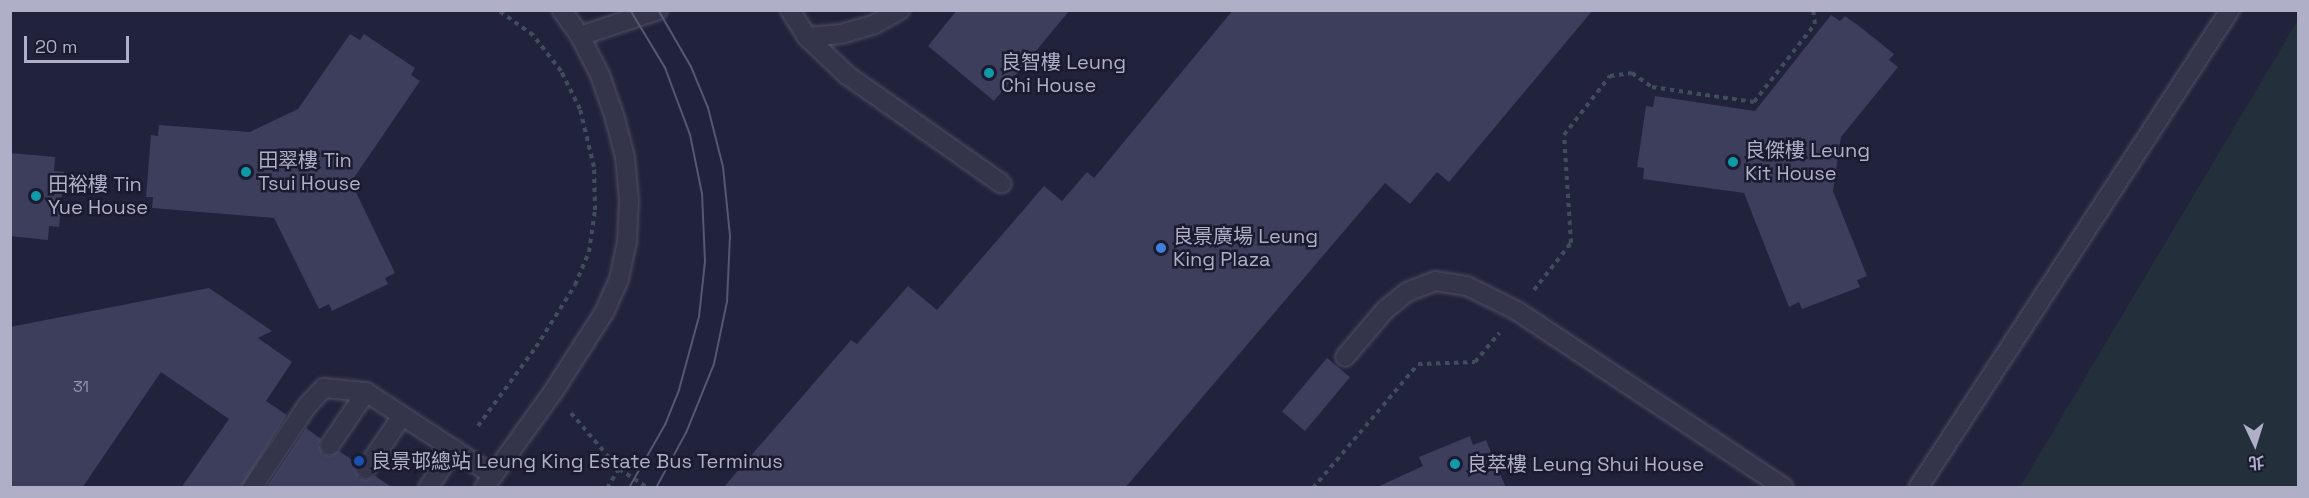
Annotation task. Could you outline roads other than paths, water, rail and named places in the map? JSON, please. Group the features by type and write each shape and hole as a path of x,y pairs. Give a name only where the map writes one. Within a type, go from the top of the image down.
{"street":[{"path":"252,488 307,406 324,388 366,392 454,449 488,481 553,393 604,313 619,279 627,242 629,200 625,157 600,75 580,36 562,10"},
{"path":"580,36 658,10"},
{"path":"790,10 807,37 847,75 1002,184"},
{"path":"807,37 841,34 873,25 900,10"},
{"path":"1918,488 2230,10"},
{"path":"1345,357 1385,310 1407,292 1435,281 1467,286 1517,310 1784,488"},
{"path":"330,445 366,392"},
{"path":"366,470 402,416"},
{"path":"428,488 454,449"}],"tram line":[{"path":"629,488 665,425 679,390 699,317 705,262 702,194 690,135 665,68 630,10"},
{"path":"656,488 686,433 714,364 727,302 730,236 723,167 708,108 691,67 658,10"}],"place":[{"name":"良智樓 Leung Chi House","path":"989,73"},
{"name":"良傑樓 Leung Kit House","path":"1733,162"},
{"name":"田翠樓 Tin Tsui House","path":"246,172"},
{"name":"田裕樓 Tin Yue House","path":"36,196"},
{"name":"良景廣場 Leung King Plaza","path":"1161,248"},
{"name":"良景邨總站 Leung King Estate Bus Terminus","path":"359,461"},
{"name":"良萃樓 Leung Shui House","path":"1455,464"}]}
